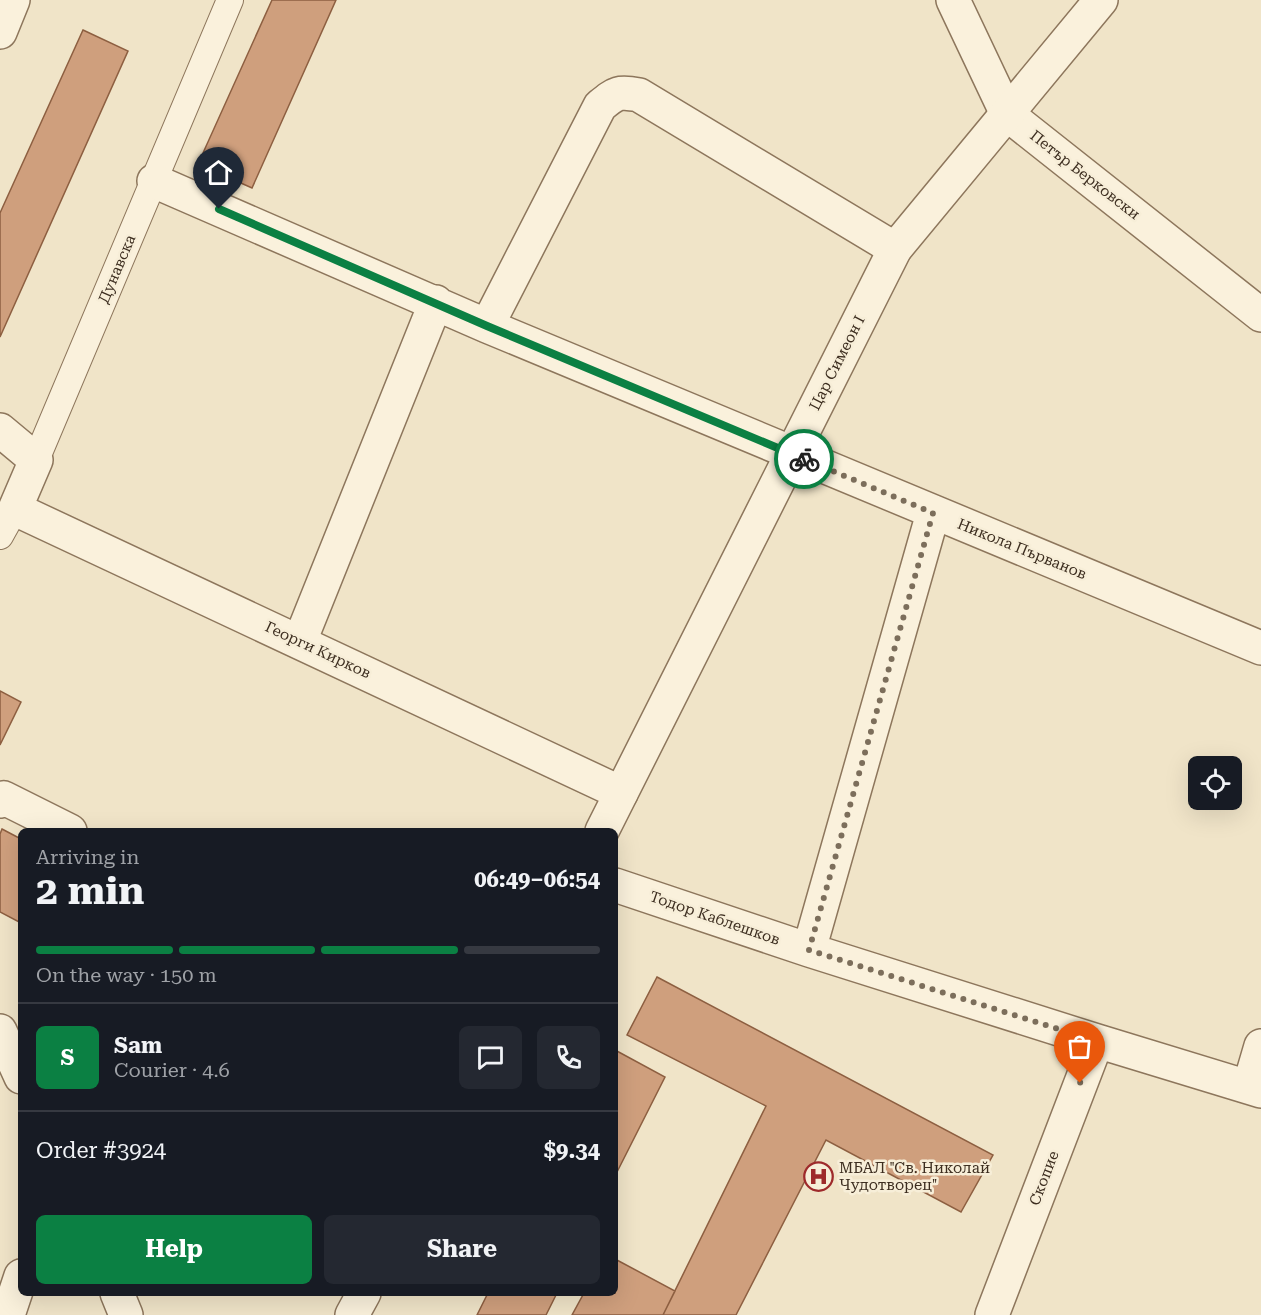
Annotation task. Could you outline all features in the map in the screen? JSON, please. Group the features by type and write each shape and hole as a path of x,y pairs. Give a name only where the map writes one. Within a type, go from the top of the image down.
{"street":[{"path":"0,32 13,0"},
{"name":"Дунавска","path":"7,522 36,460 230,0"},
{"name":"Петър Берковски","path":"953,0 1007,114 1261,315"},
{"name":"Цар Симеон I","path":"604,828 896,249 1101,0"},
{"path":"487,326 600,106 623,92 639,95 896,249"},
{"name":"Никола Първанов","path":"154,182 487,326 1261,648"},
{"path":"300,641 436,302"},
{"path":"0,430 36,460"},
{"path":"809,950 933,513"},
{"name":"Георги Кирков","path":"7,522 300,641 621,793"},
{"path":"1,798 64,828"},
{"name":"Тодор Каблешков","path":"618,886 809,950 1255,1089"},
{"path":"0,1031 18,1070"},
{"name":"Скопие","path":"992,1315 1096,1041"},
{"path":"1255,1089 1261,1046"},
{"path":"8,1315 18,1285"},
{"path":"118,1296 126,1315"},
{"path":"352,1315 362,1296"}],"building":[{"path":"272,0 336,0 252,188 198,164"},
{"path":"83,30 128,51 0,337 0,213"},
{"path":"0,691 21,702 0,745"},
{"path":"2,829 18,837 18,921 0,912 0,834"},
{"path":"657,977 993,1155 961,1212 826,1140 736,1315 663,1315 766,1106 627,1035"},
{"path":"618,1052 665,1077 618,1170"},
{"path":"618,1261 675,1291 663,1315 572,1315 582,1296 618,1296"},
{"path":"486,1296 556,1296 546,1315 477,1315"}],"way so far":[{"path":"804,459 933,513 809,950 1096,1041 1080,1083"}],"place":[{"name":"МБАЛ \"Св. Николай Чудотворец\"","path":"818,1177"}],"route":[{"path":"219,209 487,326 804,459"}]}
